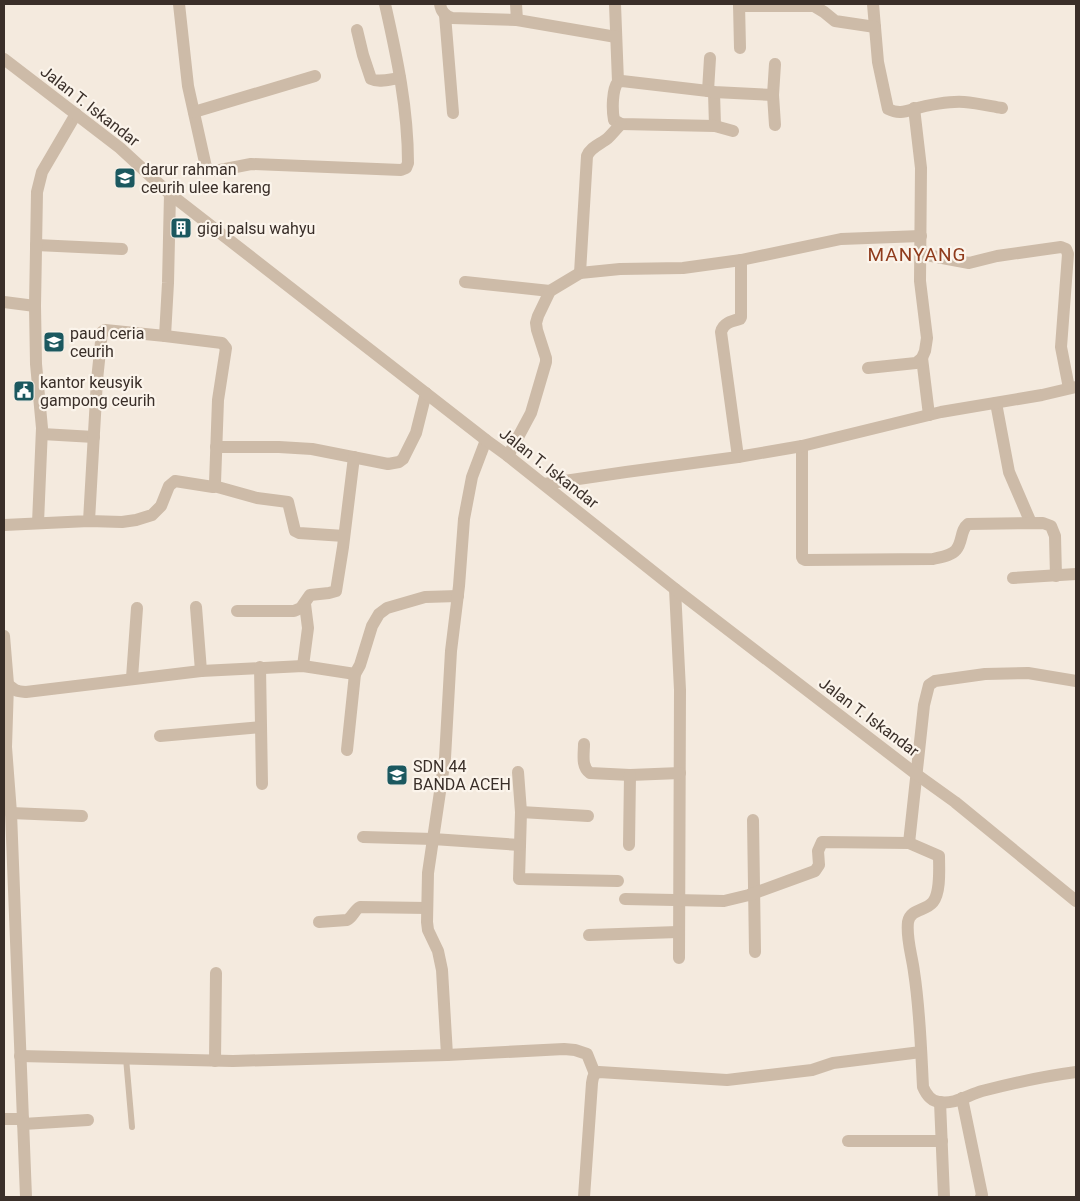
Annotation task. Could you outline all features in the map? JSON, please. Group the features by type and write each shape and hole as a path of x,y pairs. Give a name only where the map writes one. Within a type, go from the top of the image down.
{"street":[{"path":"179,4 188,86 206,167 209,170 215,171 251,164 401,170 406,168 408,163 408,136 398,63 385,4"},
{"path":"516,4 517,20"},
{"path":"615,4 618,82 615,86 614,120 621,124 715,126 733,131"},
{"path":"873,4 878,62 888,109 907,112 914,108 955,102 1002,108"},
{"path":"740,48 739,5 814,6 835,21 875,26"},
{"path":"443,9 448,17 457,19 517,20 616,36"},
{"path":"443,9 453,113"},
{"path":"358,30 370,79 378,81 400,78"},
{"path":"710,58 715,126"},
{"name":"Jalan T. Iskandar","path":"4,59 120,148 170,194 544,484 676,589 955,802 1076,901"},
{"path":"775,64 773,95 775,125"},
{"path":"194,112 314,76"},
{"path":"618,82 711,92 773,95"},
{"path":"868,368 916,363 922,358 925,351 927,338 920,281 921,168 914,108"},
{"path":"38,523 42,434 36,364 37,192 42,172 76,114"},
{"path":"580,274 587,156 591,149 608,138 621,124"},
{"path":"166,336 170,194"},
{"path":"508,456 532,413 546,362 537,330 538,316 550,291 580,274 620,269 683,268 741,260 841,239 921,236"},
{"path":"36,245 122,249"},
{"path":"544,484 738,457 802,446 929,415 1073,388 1061,347 1068,254 1071,248 1061,247 997,256 969,263 921,254"},
{"path":"738,457 721,332 723,326 741,317 741,260"},
{"path":"466,282 550,291"},
{"path":"4,302 35,306"},
{"path":"89,521 97,380 102,332 105,330 218,342 222,343 226,348 218,400 214,486"},
{"path":"922,358 929,415"},
{"path":"216,447 304,449 388,464 399,462 403,460 416,433 426,393"},
{"path":"996,403 1009,472 1030,523"},
{"path":"42,434 94,437"},
{"path":"446,1055 442,970 438,951 426,922 428,873 445,758 451,652 458,596 464,519 472,477 486,440"},
{"path":"802,446 803,559 933,559 947,555 957,549 964,527 968,524 1043,523 1051,526 1055,536 1056,576"},
{"path":"237,611 294,611 302,608 310,595 336,591 354,457"},
{"path":"4,526 136,520 152,515 161,506 169,486 176,481 214,486 257,498 288,502 295,531 299,533 344,536"},
{"path":"1013,578 1076,574"},
{"path":"676,589 680,690 679,958"},
{"path":"347,750 355,674 360,665 372,626 379,614 387,608 425,597 458,596"},
{"path":"303,666 308,628 305,604"},
{"path":"132,678 137,608"},
{"path":"196,608 201,670"},
{"path":"4,636 7,682 6,747 11,813 26,1197"},
{"path":"7,682 14,690 26,692 201,670 303,666 355,674"},
{"path":"260,667 262,784"},
{"path":"909,842 924,704 929,685 935,681 985,674 1028,673 1076,681"},
{"path":"160,736 261,727"},
{"path":"584,744 584,766 586,771 590,773 630,775 680,773"},
{"path":"518,772 520,812 519,879 618,881"},
{"path":"629,845 630,775"},
{"path":"520,812 588,816"},
{"path":"11,813 82,816"},
{"path":"753,820 755,952"},
{"path":"362,836 520,845"},
{"path":"625,899 724,901 755,893 815,871 819,865 818,851 822,842 909,842 939,856 938,883 934,901 911,914 908,920 908,937 914,972 923,1087 926,1094 932,1100 955,1102 982,1092 1076,1072"},
{"path":"319,922 350,919 357,908 360,907 427,908"},
{"path":"589,935 678,932"},
{"path":"215,1061 216,973"},
{"path":"20,1056 215,1061 575,1050 587,1054 595,1074"},
{"path":"584,1197 592,1083 593,1076 599,1072 726,1080 812,1070 833,1062 921,1052"},
{"path":"962,1098 981,1197"},
{"path":"940,1102 944,1197"},
{"path":"4,1119 23,1122 88,1120"},
{"path":"848,1141 942,1141"}],"lane":[{"path":"126,1058 132,1127"}],"place":[{"name":"darur rahman ceurih ulee kareng","path":"125,178"},
{"name":"gigi palsu wahyu","path":"181,228"},
{"name":"paud ceria ceurih","path":"54,342"},
{"name":"kantor keusyik gampong ceurih","path":"24,391"},
{"name":"SDN 44 BANDA ACEH","path":"397,775"}],"district":[{"name":"MANYANG","path":"917,254"}]}
